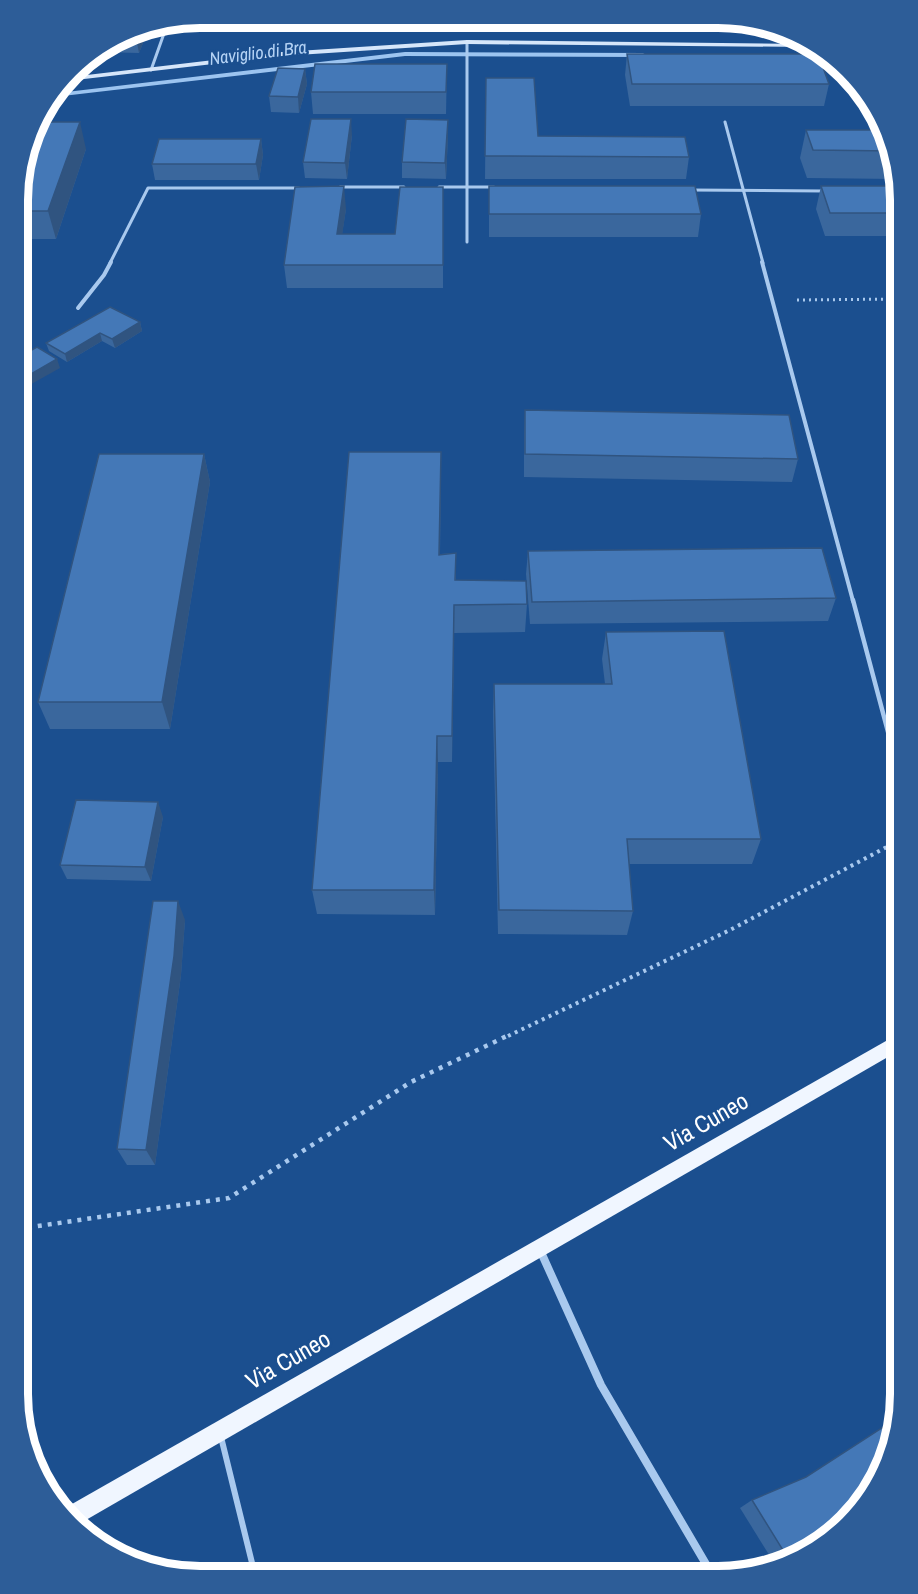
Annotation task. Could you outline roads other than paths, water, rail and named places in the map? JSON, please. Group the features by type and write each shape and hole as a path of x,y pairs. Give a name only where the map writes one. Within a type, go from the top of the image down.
{"main road":[{"path":"80,78 362,46 466,44 791,46"},
{"name":"Via Cuneo","path":"77,1512 889,1047"}],"street":[{"path":"538,1247 601,1385 707,1566"}],"lane":[{"path":"151,70 164,32"},
{"path":"466,44 469,187 467,242"},
{"path":"724,122 890,738"},
{"path":"338,188 410,187"},
{"path":"434,187 505,188"},
{"path":"78,309 104,275 148,188 303,188"},
{"path":"683,190 827,191"},
{"path":"219,1429 253,1566"}],"waterway":[{"name":"Naviglio di Bra","path":"66,94 405,54 643,55"},
{"name":"Naviglio di Bra","path":"804,57 811,57"}]}
